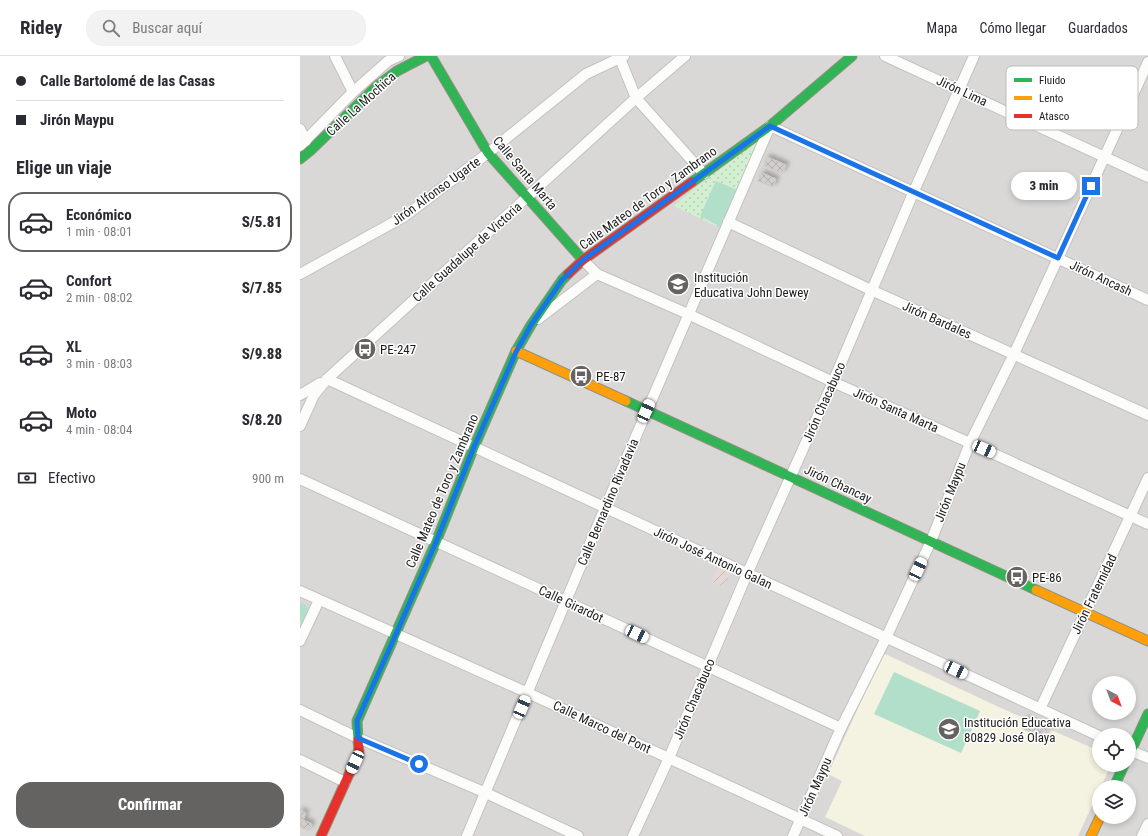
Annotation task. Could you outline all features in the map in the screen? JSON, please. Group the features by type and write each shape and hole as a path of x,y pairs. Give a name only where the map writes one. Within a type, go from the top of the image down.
{"street":[{"path":"335,56 353,92"},
{"name":"Calle La Mochica","path":"303,143 387,59 399,56"},
{"name":"Calle La Mochica","path":"300,159 377,86 397,71 426,56"},
{"name":"Calle Santa Marta","path":"431,56 488,153 583,260"},
{"name":"Calle Guadalupe de Victoria","path":"300,426 317,389 327,379 636,98 685,56"},
{"name":"Calle Mateo de Toro y Zambrano","path":"321,836 359,752 357,721 436,542 474,447 516,352 531,325 562,280 583,260 770,126 852,56"},
{"name":"Jirón Lima","path":"885,56 1006,112"},
{"name":"Jirón Chacabuco","path":"633,836 669,758 747,574 833,382 871,290 974,56"},
{"path":"1141,56 1148,60"},
{"path":"621,57 636,98 704,174"},
{"name":"Jirón Alfonso Ugarte","path":"300,274 405,216 488,153 586,74 621,57"},
{"name":"Jirón Maypu","path":"1138,83 1148,60"},
{"name":"Jirón Ancash","path":"770,126 1148,300"},
{"name":"Calle Bernardino Rivadavia","path":"468,836 646,411 770,126"},
{"path":"300,129 303,143"},
{"name":"Jirón Lima","path":"1046,130 1148,177"},
{"name":"Jirón Maypu","path":"793,836 841,728 886,638 931,541 970,443 1014,354 1117,130"},
{"name":"Jirón Bardales","path":"728,222 871,290 1148,415"},
{"name":"Jirón Santa Marta","path":"583,260 597,274 1148,524"},
{"path":"531,325 597,274"},
{"name":"Jirón Chancay","path":"516,352 791,476 1148,641"},
{"path":"311,401 302,394 327,379"},
{"name":"Jirón José Antonio Galan","path":"327,379 1092,733"},
{"name":"Jirón Fraternidad","path":"1040,709 1148,478"},
{"name":"Calle Girardot","path":"300,480 841,728"},
{"name":"Calle Marco del Pont","path":"300,591 528,693 837,836"},
{"path":"300,641 319,600"},
{"path":"300,710 358,738 486,793 578,836"},
{"path":"1136,739 1148,714"},
{"path":"1136,754 1148,758"},
{"path":"300,760 345,782"},
{"path":"1091,836 1097,824"},
{"path":"1142,836 1148,824"}],"shaded area":[{"path":"300,56 1148,56 1148,836 300,836"},
{"path":"719,567 731,573 723,587 712,581"},
{"name":"Institución Educativa 80829 José Olaya","path":"883,653 1001,708 1092,748 1092,772 1108,772 1104,780 1092,780 1092,805 1078,836 865,836 825,817 842,781 828,774"}],"green space":[{"path":"770,126 718,227 674,206"},
{"path":"716,181 737,190 721,227 700,216"},
{"path":"300,602 306,605 308,611 300,629"},
{"path":"894,672 980,711 961,753 874,714"}],"building":[{"path":"767,157 786,165 782,173 764,166"},
{"path":"762,173 776,179 773,187 758,181"},
{"path":"1025,719 1048,729 1044,738 1021,728"},
{"path":"300,810 306,813 300,827"},
{"path":"303,820 312,824 309,830 300,827"}],"traffic: fast":[{"path":"300,159 377,86 397,71 426,56"},
{"path":"431,56 488,153 583,260"},
{"path":"692,182 770,126 852,56"},
{"path":"358,740 357,721 436,542 474,447 516,351 531,325 562,280 568,274"},
{"path":"626,401 1036,590"},
{"path":"1136,740 1148,714"},
{"path":"1117,780 1121,772"}],"traffic: slow":[{"path":"516,351 626,401"},
{"path":"1036,590 1148,641"},
{"path":"1091,836 1097,824"}],"traffic: jam":[{"path":"568,274 583,260 692,182"},
{"path":"321,836 359,752 358,740"}],"place":[{"name":"Institución Educativa John Dewey","path":"678,284"},
{"name":"PE-247","path":"365,349"},
{"name":"PE-87","path":"581,376"},
{"name":"PE-86","path":"1017,577"},
{"name":"Institución Educativa 80829 José Olaya","path":"949,729"}],"route":[{"path":"419,764 358,738 357,721 436,542 474,447 516,352 531,325 562,280 583,260 770,126 1058,258 1091,186"}]}
